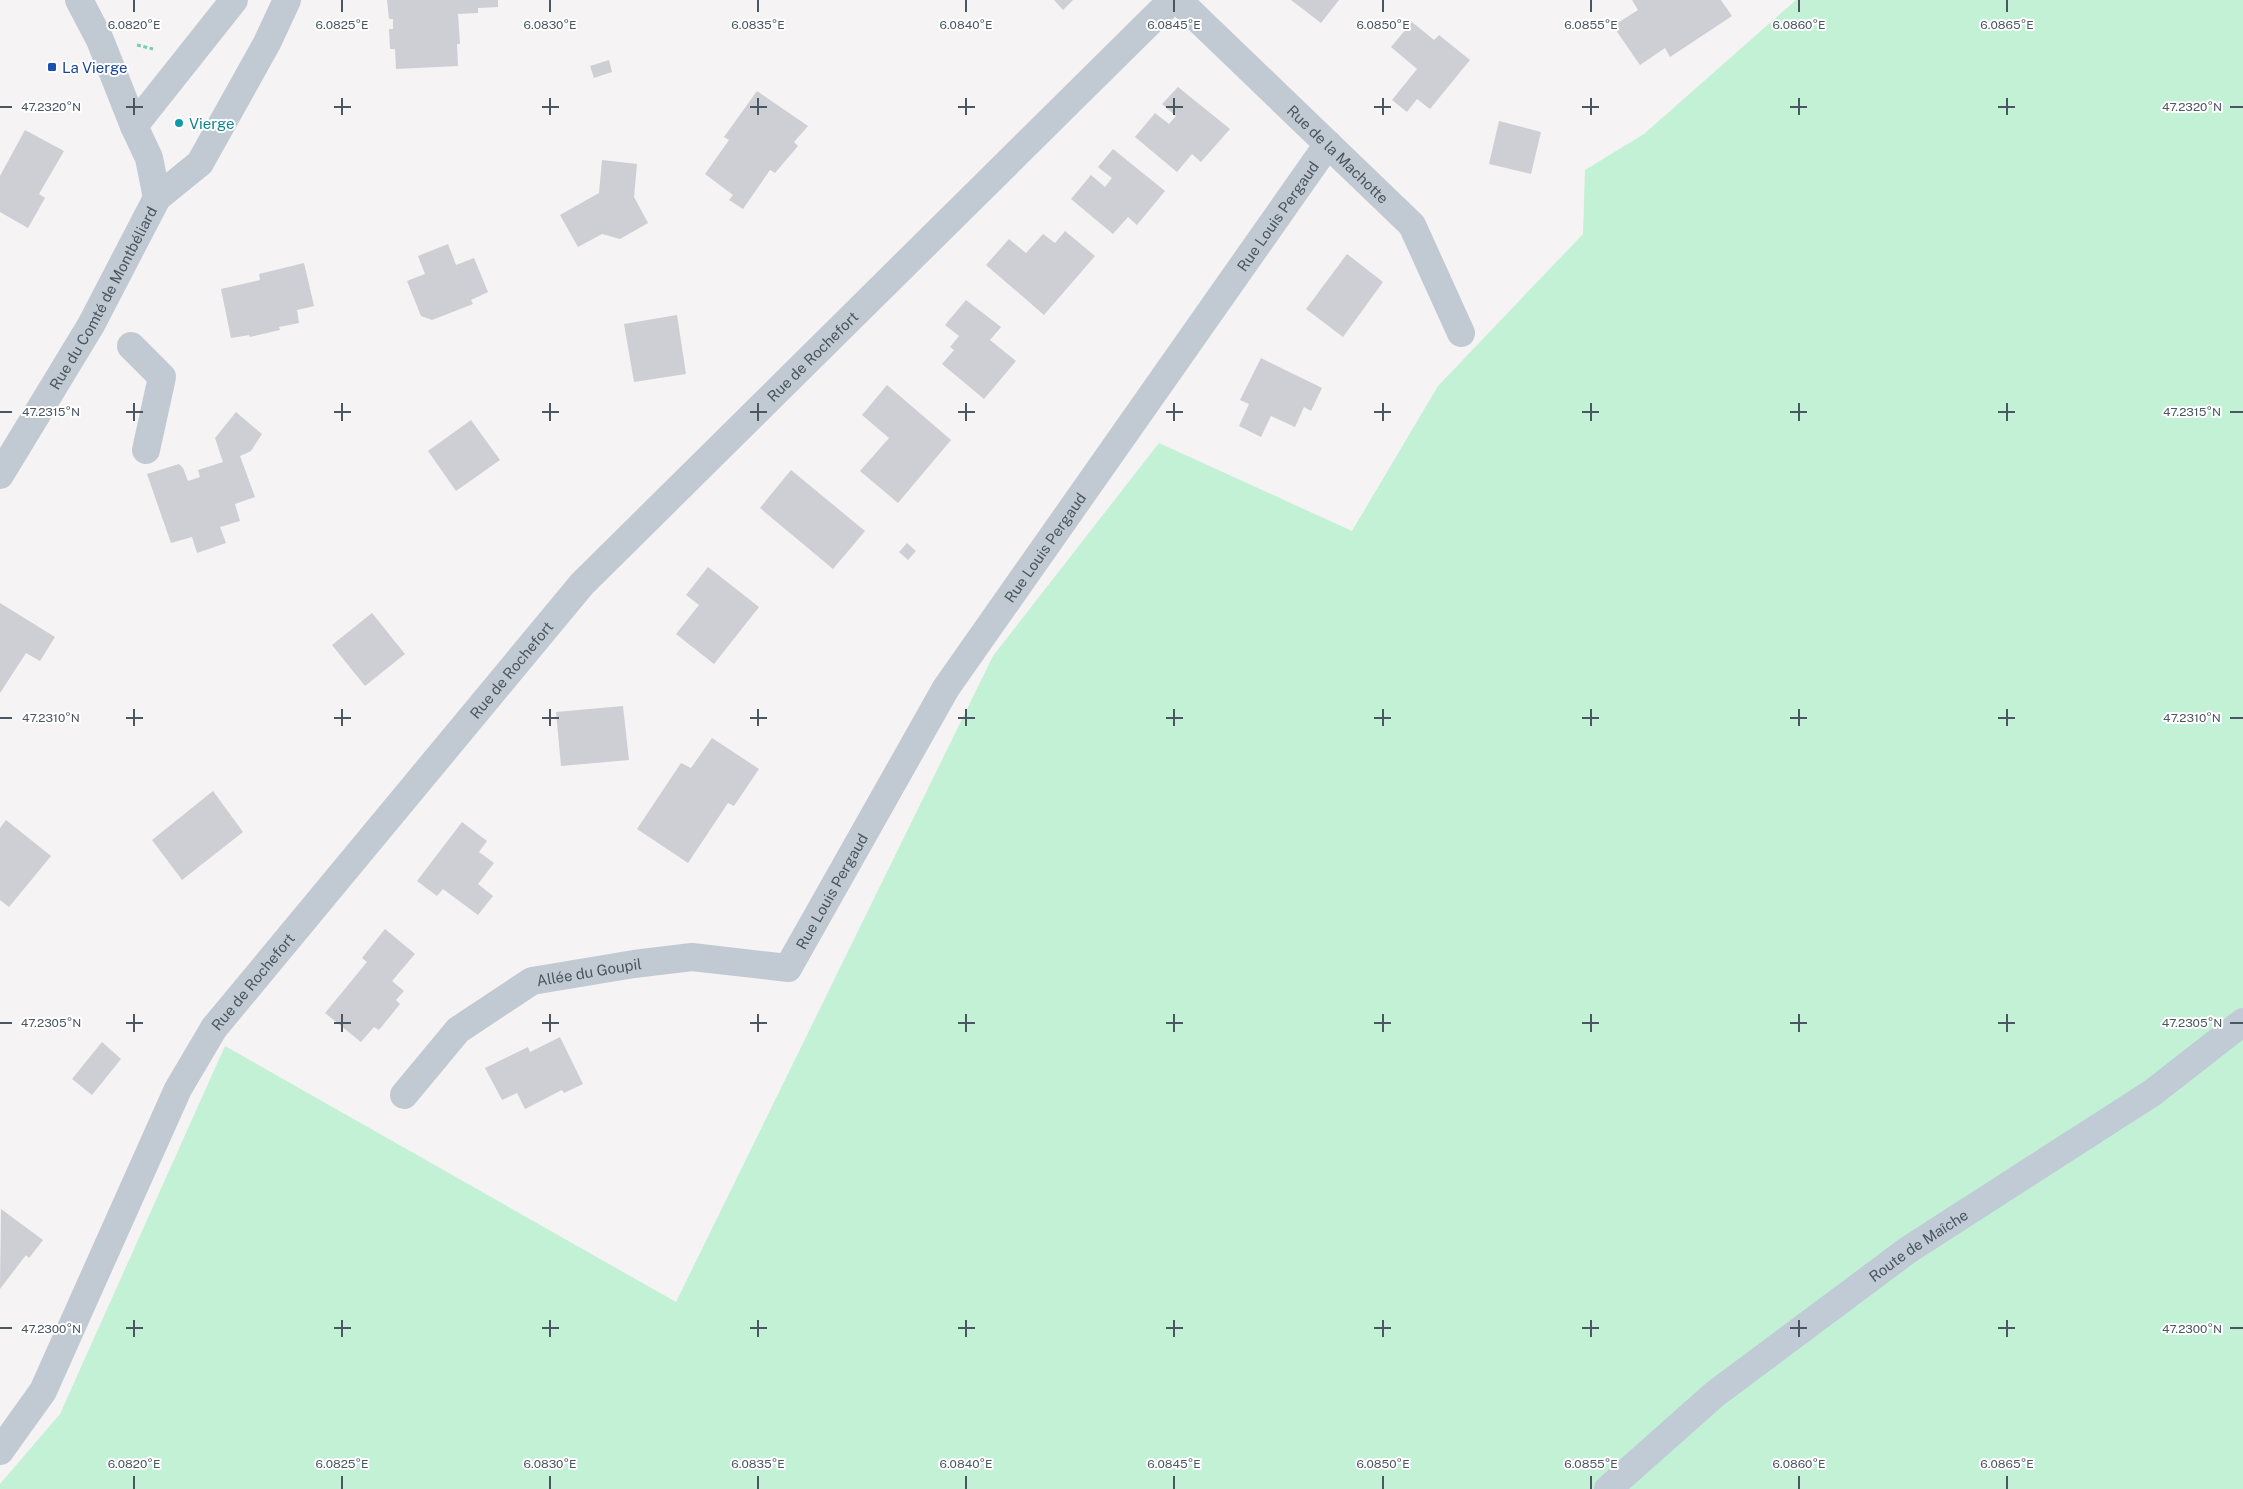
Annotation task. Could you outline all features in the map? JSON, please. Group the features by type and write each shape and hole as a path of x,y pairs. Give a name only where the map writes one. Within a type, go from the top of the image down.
{"main road":[{"name":"Route de Maîche","path":"1608,1489 1715,1394 1908,1250 2152,1092 2243,1022"}],"street":[{"name":"Rue du Comté de Montbéliard","path":"79,0 100,40 134,126 149,158 157,198"},
{"path":"134,126 234,0"},
{"name":"Rue du Comté de Montbéliard","path":"0,475 92,325 157,198 200,164 267,42 287,0"},
{"name":"Rue de Rochefort","path":"0,1451 43,1391 178,1089 214,1028 582,584 1172,0"},
{"name":"Rue de la Machotte","path":"1178,0 1412,224 1461,333"},
{"name":"Rue Louis Pergaud","path":"788,968 946,688 1328,144"},
{"path":"130,346 162,377 146,450"},
{"name":"Allée du Goupil","path":"404,1095 458,1030 532,981 634,964 692,957 788,968"}],"green space":[{"path":"1796,0 2243,0 2243,1489 0,1489 0,1484 60,1414 225,1046 676,1302 993,656 1159,443 1352,531 1438,386 1583,234 1585,170 1644,134"}],"building":[{"path":"387,0 498,0 498,7 478,8 478,13 458,14 460,44 457,44 458,66 396,69 395,49 390,49 389,29 393,29 393,19 389,19"},
{"path":"1054,0 1073,0 1063,10"},
{"path":"1291,0 1339,0 1321,23"},
{"path":"1632,0 1721,0 1732,16 1670,57 1665,48 1640,65 1613,26 1638,10"},
{"path":"1412,22 1434,40 1439,35 1470,60 1430,109 1417,99 1407,112 1392,100 1417,69 1391,47"},
{"path":"609,60 612,72 594,78 590,66"},
{"path":"1178,87 1230,129 1201,162 1192,154 1177,172 1135,137 1155,113 1169,124 1176,116 1162,104"},
{"path":"757,91 808,126 794,142 798,146 775,173 770,170 743,209 729,200 733,195 705,174 729,140 724,137"},
{"path":"1499,121 1541,132 1531,174 1489,164"},
{"path":"25,130 64,151 39,194 45,198 28,228 0,212 0,176"},
{"path":"1113,149 1165,191 1137,225 1128,217 1113,234 1071,199 1091,175 1105,187 1112,178 1098,167"},
{"path":"602,160 637,164 634,197 648,223 620,239 602,234 578,247 560,215 599,193"},
{"path":"1065,231 1095,256 1044,315 986,265 1009,239 1026,253 1043,234 1055,243"},
{"path":"448,244 456,265 474,258 488,292 471,300 473,304 432,320 421,316 407,281 425,274 418,256"},
{"path":"1347,254 1383,282 1343,337 1306,309"},
{"path":"304,263 314,306 297,310 299,323 279,327 280,330 250,337 249,335 231,338 221,289 260,280 259,274"},
{"path":"966,300 1001,327 990,340 1016,361 984,399 942,364 954,350 950,347 959,336 945,325"},
{"path":"677,315 686,374 634,382 624,324"},
{"path":"1261,358 1322,388 1311,411 1304,407 1295,427 1271,416 1261,437 1239,426 1249,404 1240,400"},
{"path":"887,385 951,440 898,503 860,471 889,438 862,415"},
{"path":"236,412 262,434 251,451 240,456 255,497 235,504 240,521 220,527 226,543 197,553 192,537 171,543 147,474 179,464 183,468 188,481 200,477 198,470 223,462 215,438"},
{"path":"471,420 500,460 456,491 428,451"},
{"path":"791,470 865,531 833,569 760,508"},
{"path":"907,543 916,551 908,560 899,552"},
{"path":"708,567 759,607 714,664 676,634 699,605 686,595"},
{"path":"0,603 55,637 40,661 26,653 0,693"},
{"path":"372,613 405,654 365,686 332,645"},
{"path":"623,706 629,760 561,766 556,712"},
{"path":"712,738 759,769 734,806 728,803 688,863 637,829 681,763 691,768"},
{"path":"213,791 243,832 182,880 152,840"},
{"path":"6,820 51,856 9,907 0,900 0,828"},
{"path":"462,822 487,841 479,852 494,863 478,884 493,896 478,915 443,889 437,896 417,881"},
{"path":"385,929 415,954 392,981 404,991 396,1000 400,1004 379,1030 374,1027 361,1042 325,1013 367,962 362,958"},
{"path":"560,1037 583,1084 564,1093 562,1090 525,1109 517,1093 502,1100 485,1068 528,1047 530,1052"},
{"path":"102,1042 121,1059 92,1095 72,1079"},
{"path":"1,1209 43,1240 29,1258 26,1255 0,1289"}],"place":[{"name":"La Vierge","path":"52,67"},
{"name":"Vierge","path":"179,123"}]}
